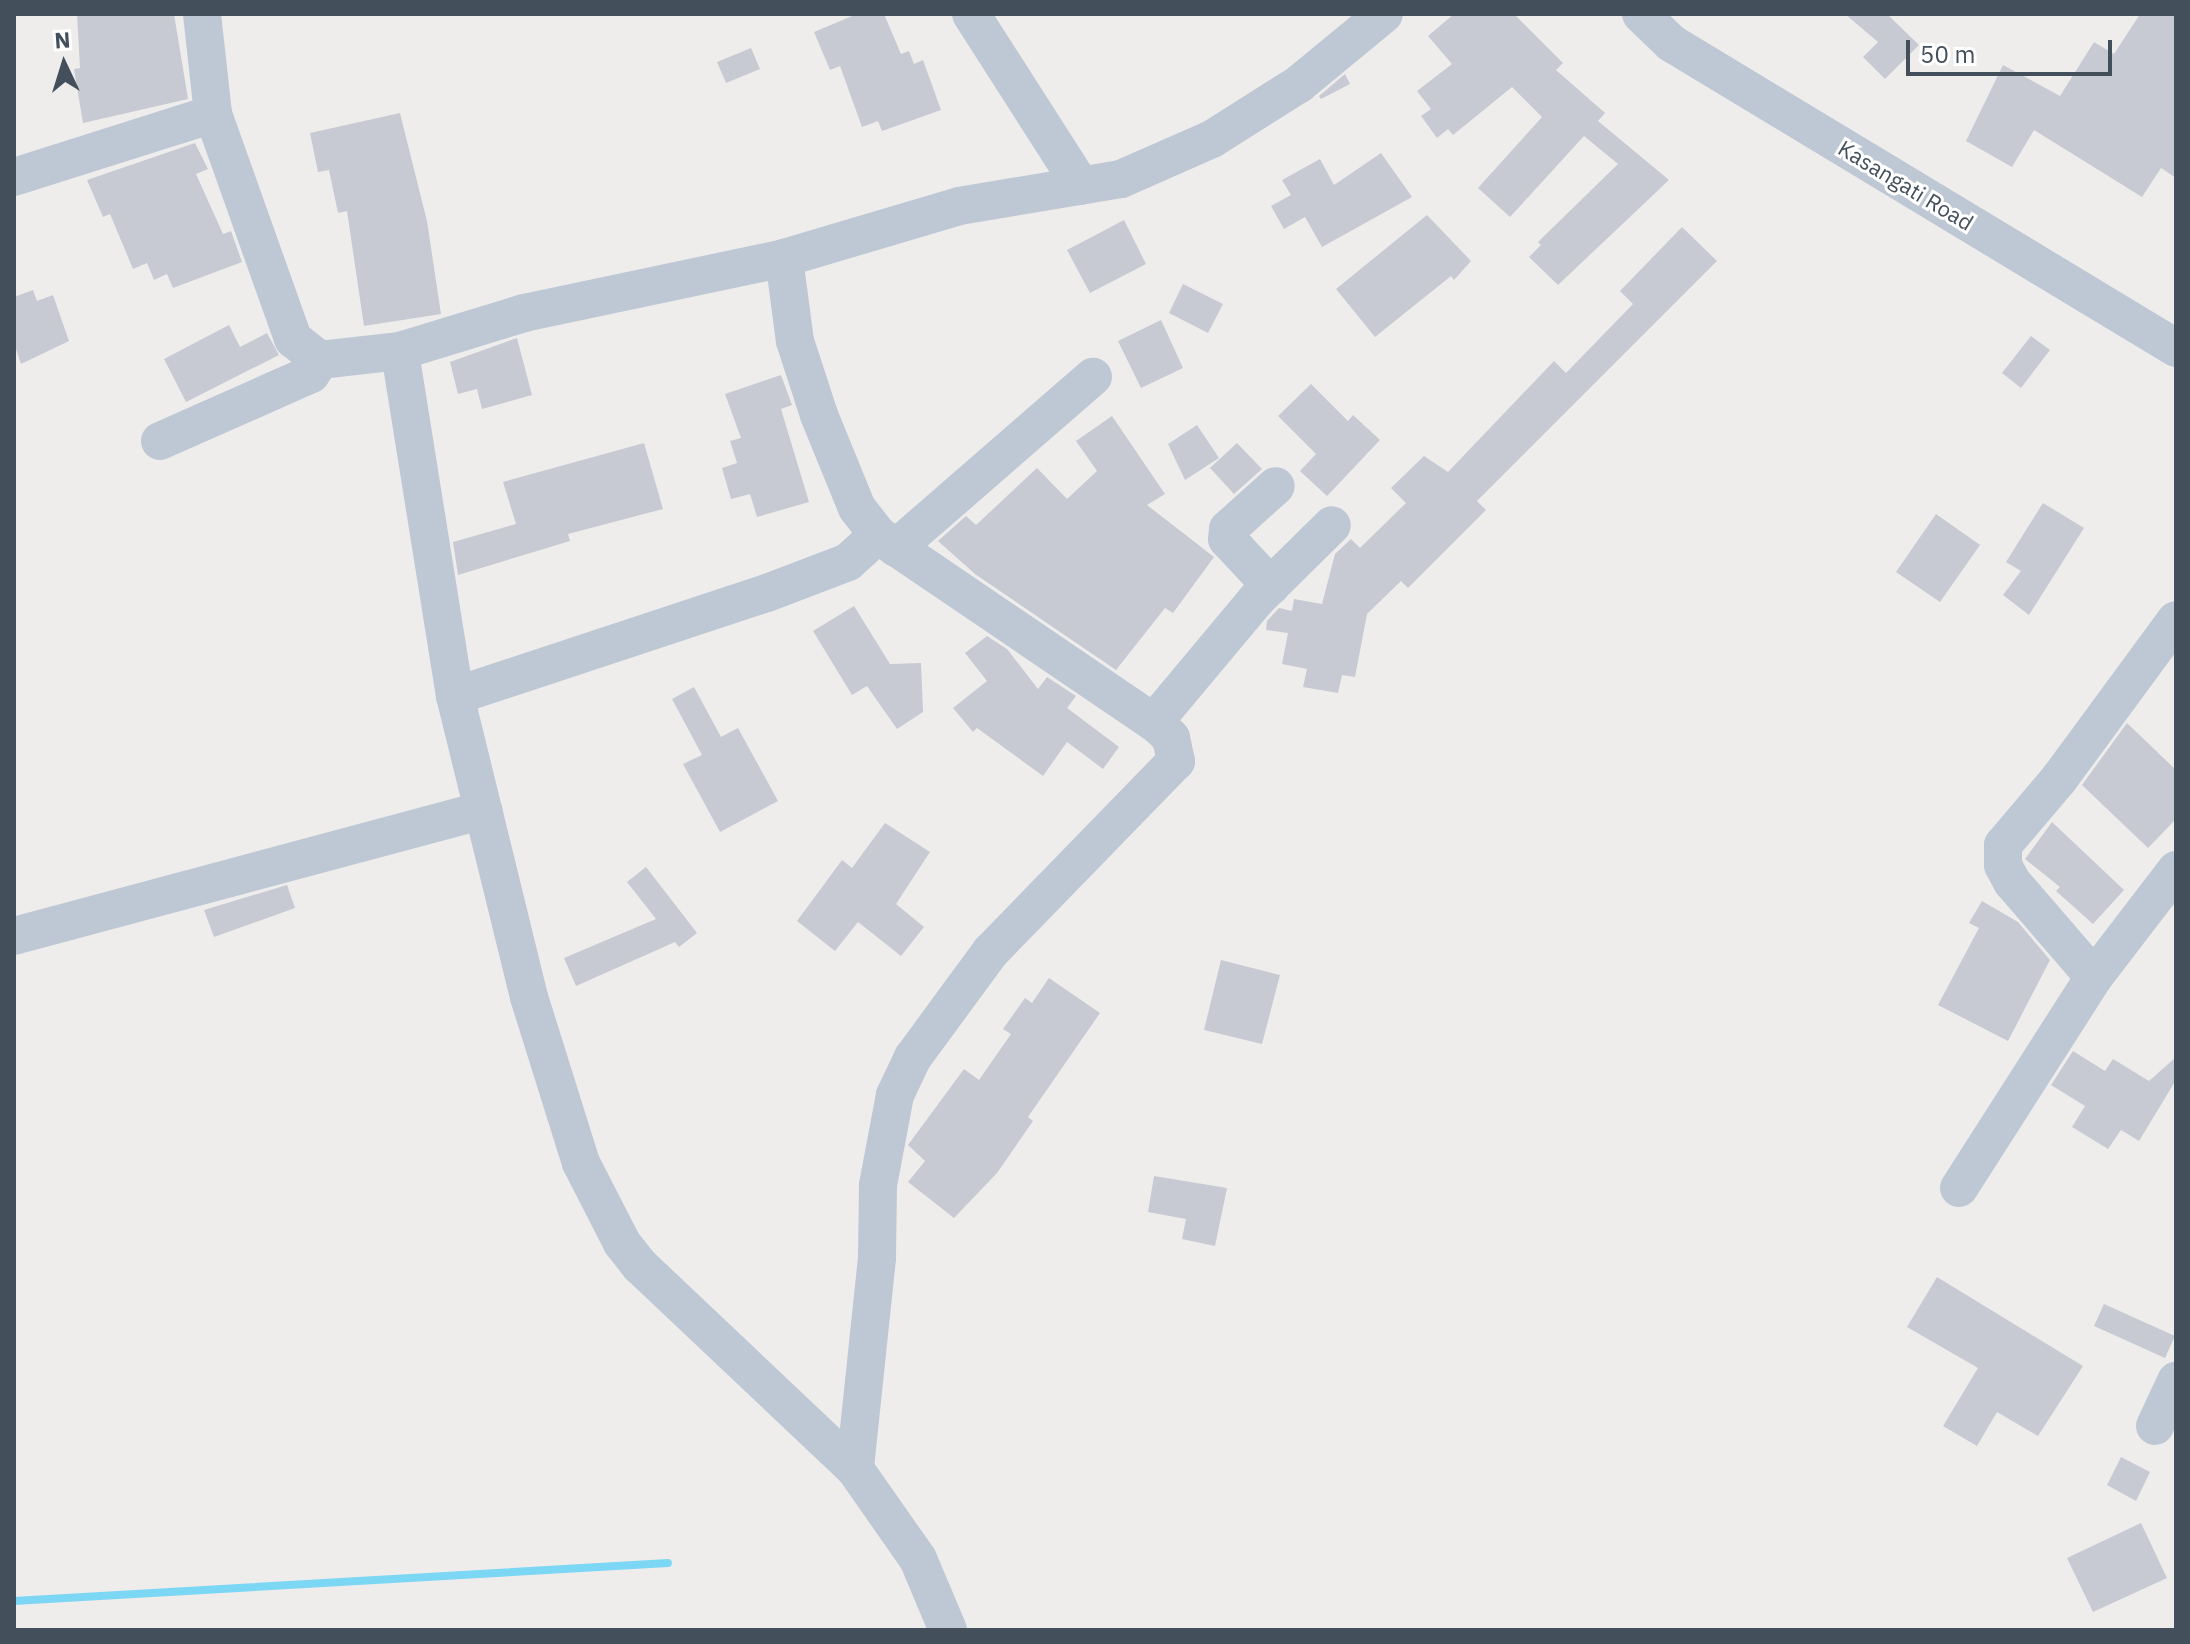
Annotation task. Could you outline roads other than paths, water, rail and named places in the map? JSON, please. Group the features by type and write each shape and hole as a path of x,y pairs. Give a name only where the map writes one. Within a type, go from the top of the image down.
{"street":[{"path":"202,14 213,114 293,339 320,360 400,351 524,313 784,258 959,206 1121,179 1212,139 1299,84 1384,14"},
{"path":"971,14 1081,186"},
{"name":"Kasangati Road","path":"1641,14 1671,43 2176,348"},
{"path":"14,177 213,114"},
{"path":"784,258 795,341 819,415 857,508 887,542 1154,722 1175,749 1170,770 991,951 913,1057 895,1095 878,1185 877,1258 855,1469"},
{"path":"400,351 455,696 529,997 581,1163 606,1215 640,1266 855,1469 918,1559 948,1630"},
{"path":"160,441 311,374 320,360"},
{"path":"455,696 794,583 848,562 887,542 1093,377"},
{"path":"1271,586 1227,539 1228,529 1276,486"},
{"path":"1154,722 1271,586 1332,525"},
{"path":"2094,977 2012,882 2003,865 2003,845 2059,779 2176,620"},
{"path":"14,936 483,810"},
{"path":"1959,1188 2094,977 2176,870"},
{"path":"2155,1426 2176,1381"}],"waterway":[{"path":"14,1601 668,1563"}]}
